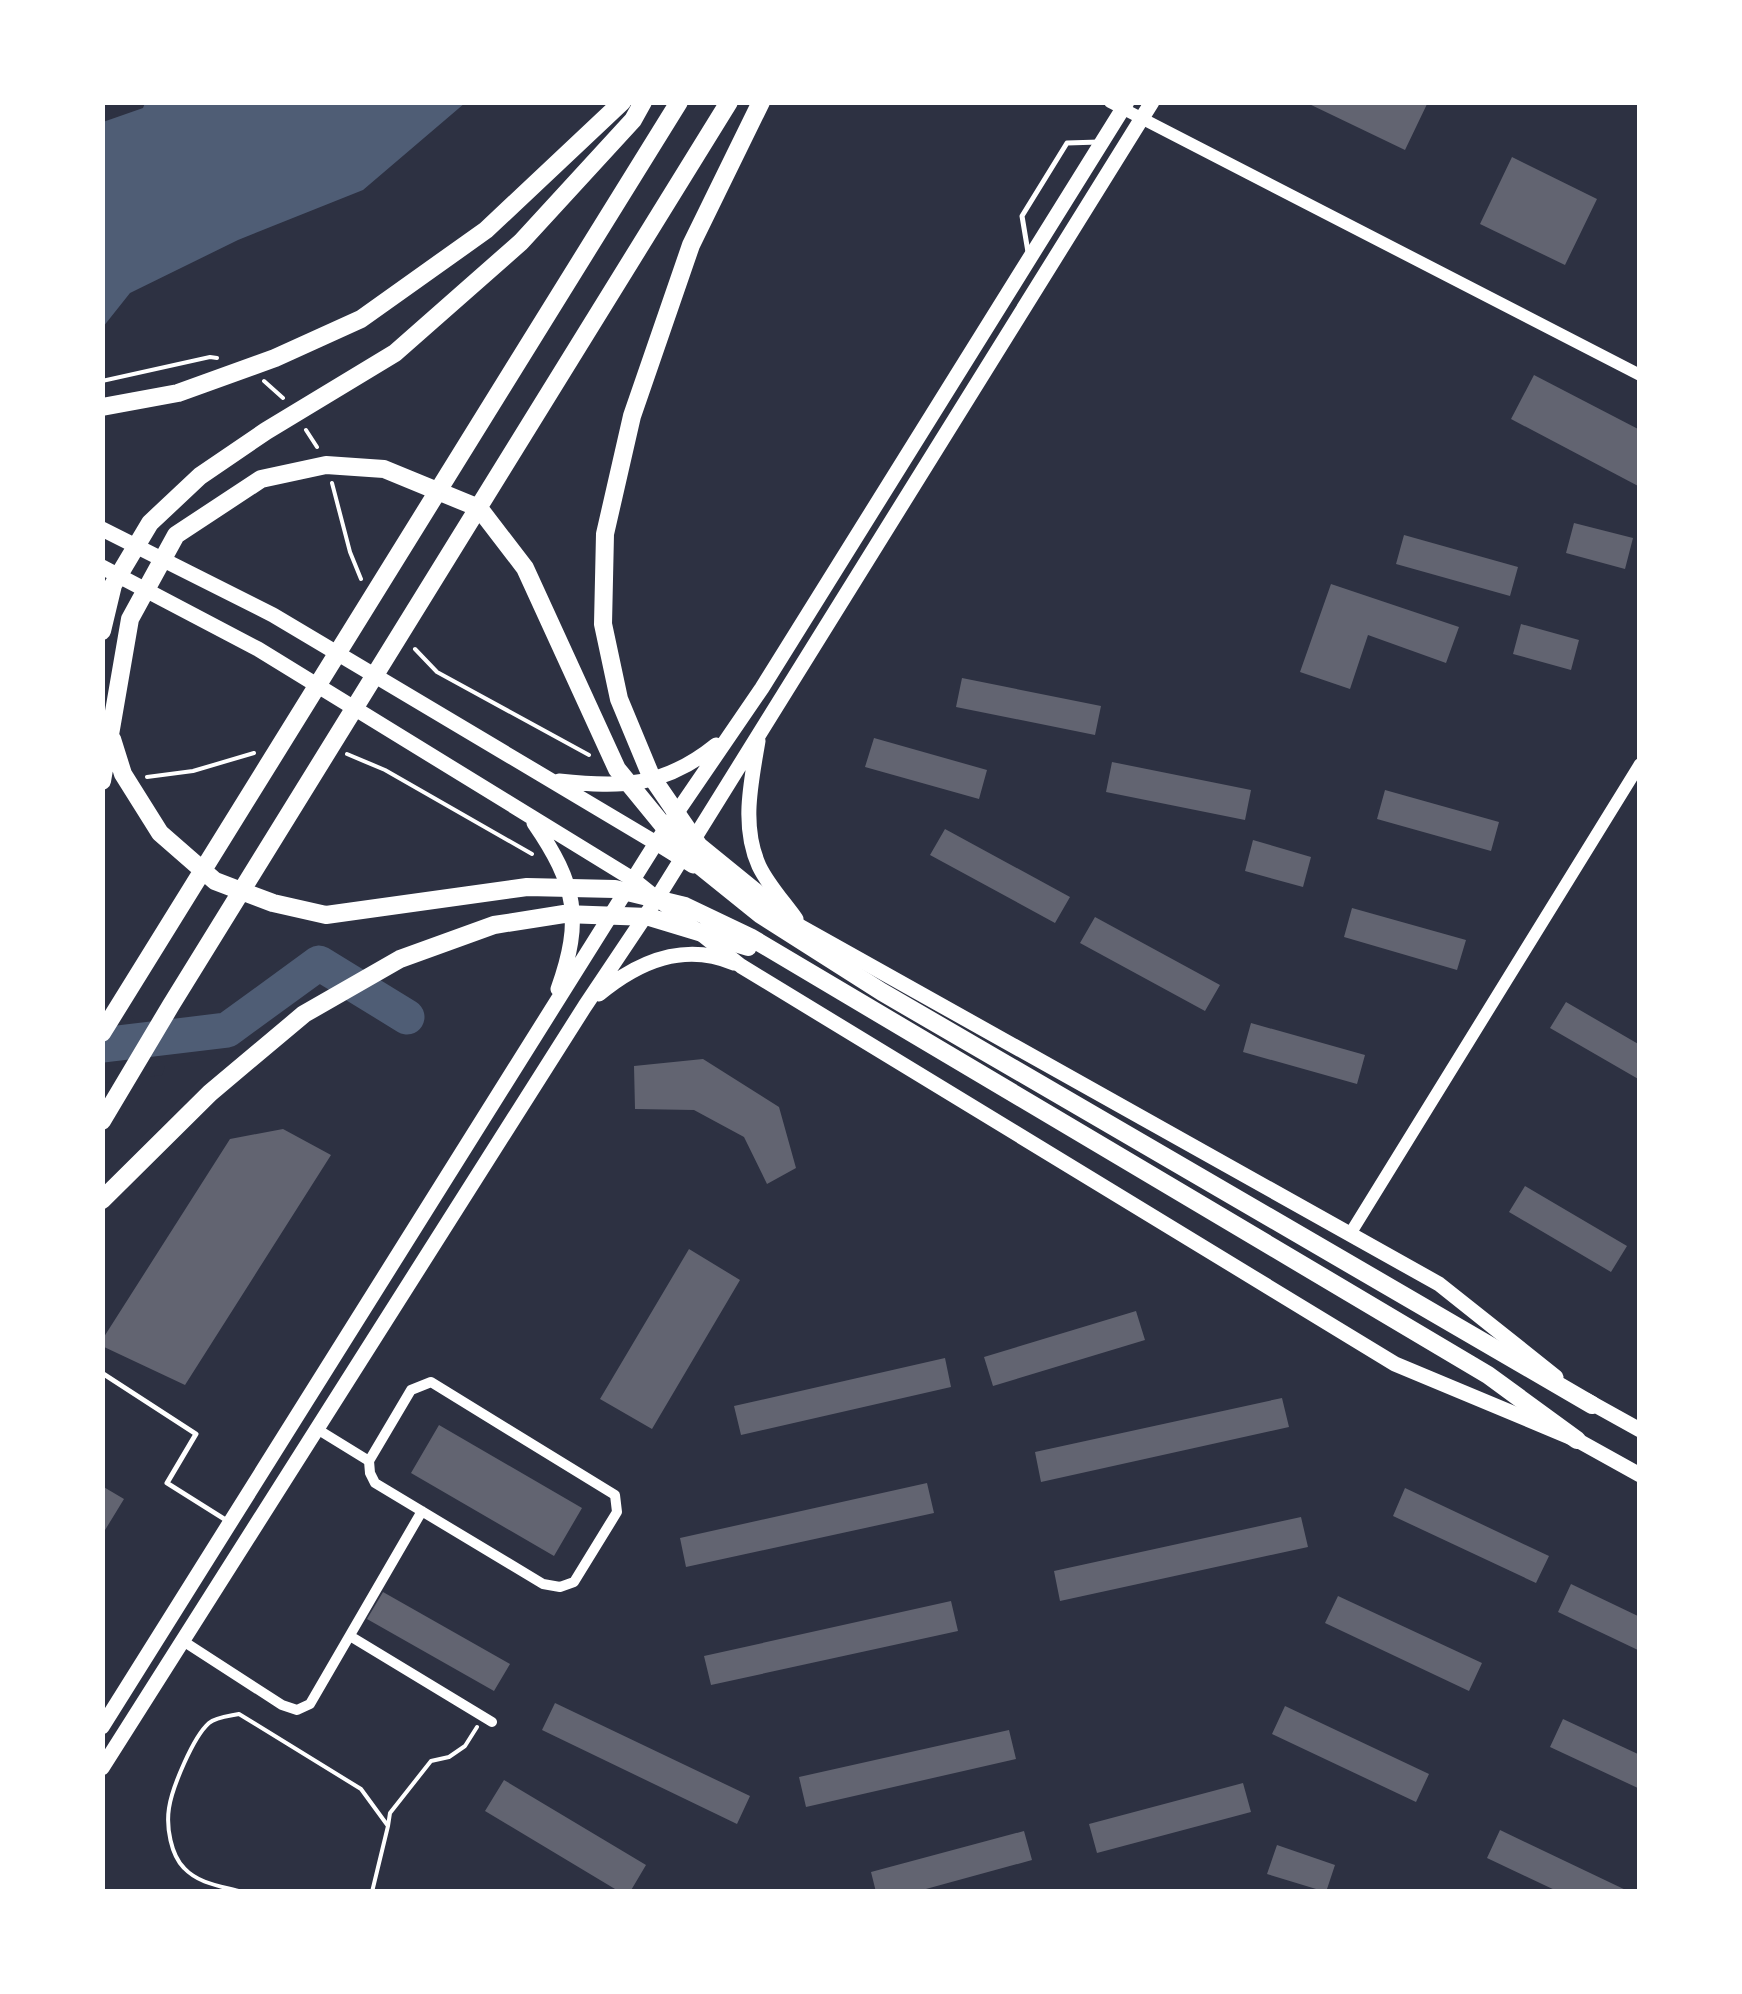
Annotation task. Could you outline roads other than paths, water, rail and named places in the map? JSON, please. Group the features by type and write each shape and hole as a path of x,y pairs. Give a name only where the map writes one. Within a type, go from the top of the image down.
{"highway":[{"path":"102,407 178,392 276,358 360,319 486,230 622,102"},
{"path":"102,631 113,586 150,522 200,476 395,353 521,242 633,120 643,102"},
{"path":"102,1034 678,102"},
{"path":"102,1121 729,102"},
{"path":"761,102 691,245 632,416 605,534 604,624 619,699 650,776 700,846 882,992"},
{"path":"102,780 130,619 176,535 261,479 326,466 384,469 479,508 525,568 618,769 689,857 761,914 882,992 1592,1405"},
{"path":"102,710 124,774 160,833 214,881 258,898 326,915 527,887 614,888 685,906 750,936 1488,1375 1577,1440"},
{"path":"102,1200 210,1094 304,1014 400,960 494,925 564,914 650,917 736,942 852,998"}],"main road":[{"path":"102,1768 584,1006 656,900 1152,102"},
{"path":"102,1727 656,842 731,734 1102,142 1120,105"},
{"path":"102,529 273,615 681,859 1439,1284 1592,1405 1640,1430"},
{"path":"102,567 258,649 634,880 741,966 1395,1364 1577,1440 1640,1475"},
{"path":"550,780 610,786 642,784 700,758 731,734"},
{"path":"759,734 748,804 749,835 760,868 801,926"},
{"path":"529,816 552,850 571,893 572,939 548,1018"},
{"path":"584,1006 622,975 664,958 695,952 741,966"}],"street":[{"path":"1120,105 1640,375"},
{"path":"1350,1234 1640,764"},
{"path":"318,1428 369,1461 376,1482 543,1584 560,1586 574,1582 617,1512 615,1495 431,1382 410,1390 369,1461"},
{"path":"183,1641 282,1705 297,1710 310,1704 422,1511"},
{"path":"350,1636 488,1720"}],"lane":[{"path":"1029,259 1022,216 1068,143 1102,142"},
{"path":"102,1373 196,1434 166,1484 231,1524"}],"water":[{"path":"145,102 465,103 363,190 238,240 130,293 103,327 103,122 143,108"}],"waterway":[{"path":"102,1045 227,1030 319,963 407,1017"}]}
